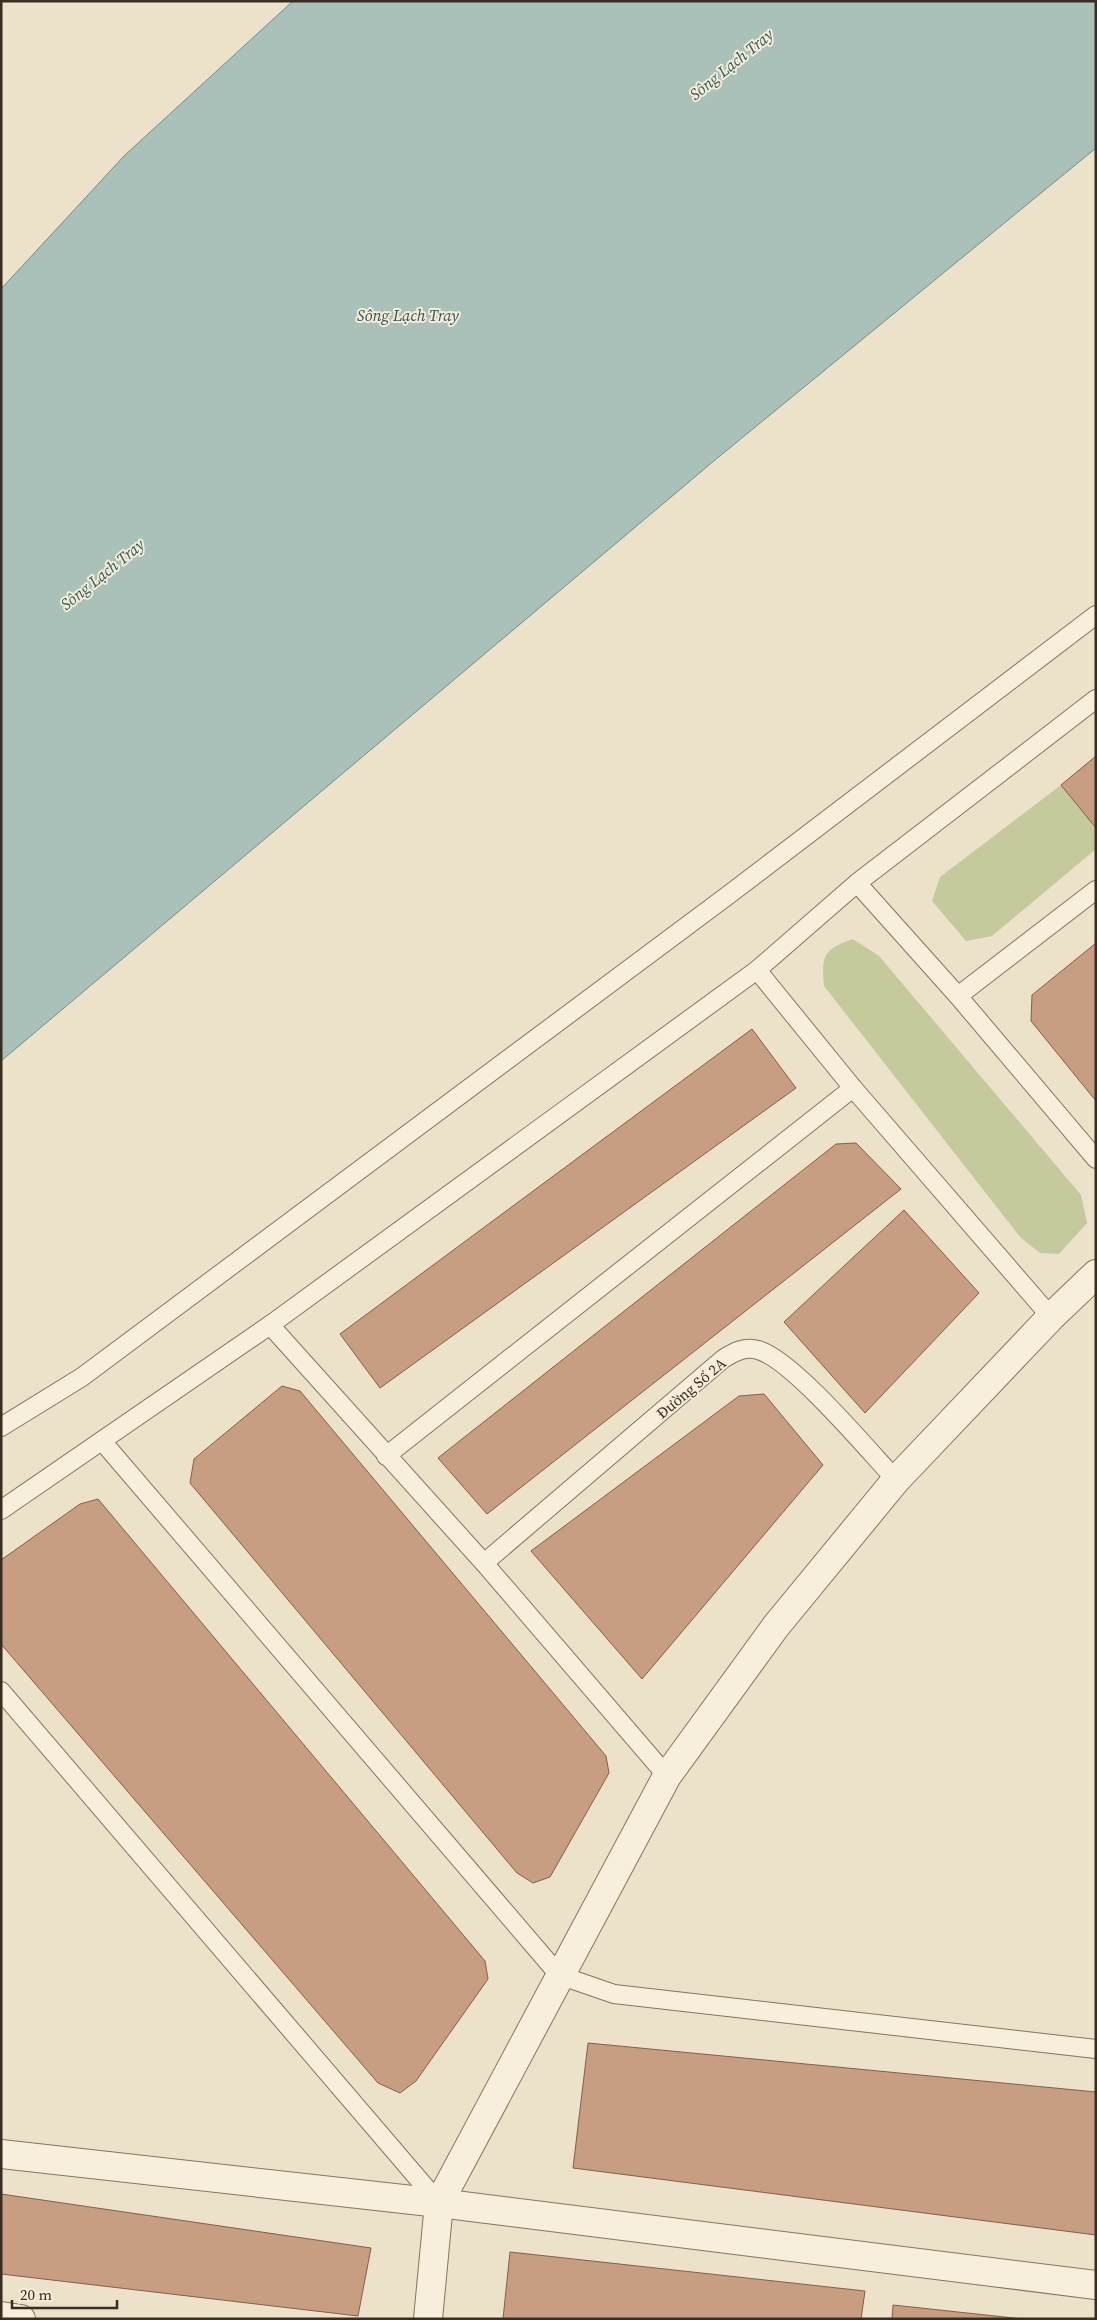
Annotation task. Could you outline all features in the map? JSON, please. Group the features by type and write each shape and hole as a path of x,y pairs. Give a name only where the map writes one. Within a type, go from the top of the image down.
{"street":[{"path":"428,2319 439,2203 667,1776 776,1626 896,1480 1051,1317 1096,1274"},
{"path":"1,2154 439,2203 1096,2285"},
{"path":"1,2316 20,2319"}],"lane":[{"path":"1,1427 82,1377 719,902 1096,615"},
{"path":"1,1510 270,1325 757,970 857,883 1096,699"},
{"path":"857,883 958,996 1096,1159"},
{"path":"958,996 1096,890"},
{"path":"757,970 853,1088 1051,1317"},
{"path":"386,1456 853,1088"},
{"path":"270,1325 484,1563 667,1776"},
{"name":"Đường Số 2A","path":"484,1563 723,1359 739,1350 757,1350 773,1356 819,1398 896,1480"},
{"path":"102,1441 560,1975 614,1994 1096,2049"},
{"path":"1,1692 439,2203"}],"green space":[{"path":"1061,785 1096,828 1096,849 992,936 966,941 932,901 940,877"},
{"path":"853,939 879,956 1081,1195 1087,1223 1059,1254 1040,1253 1021,1238 824,986 823,967 826,955 836,946"}],"water":[{"name":"Sông Lạch Tray","path":"293,1 1096,1 1096,148 715,460 1,1061 1,289 124,156"}],"building":[{"path":"1096,756 1096,828 1061,785"},
{"path":"1096,943 1096,1101 1031,1021 1032,995"},
{"path":"752,1029 796,1088 380,1388 340,1334"},
{"path":"856,1143 901,1189 487,1514 438,1458 836,1144"},
{"path":"904,1210 979,1293 865,1413 784,1322"},
{"path":"282,1386 300,1391 606,1756 609,1773 550,1877 533,1883 517,1873 190,1483 194,1459"},
{"path":"764,1394 823,1465 642,1679 531,1551 739,1396"},
{"path":"98,1499 485,1961 488,1979 416,2081 400,2093 378,2083 1,1644 1,1560 80,1504"},
{"path":"588,2043 1096,2092 1096,2235 573,2168"},
{"path":"1,2194 371,2248 358,2316 1,2274"},
{"path":"510,2252 865,2291 861,2319 503,2319"},
{"path":"893,2305 1023,2319 892,2319"}]}
